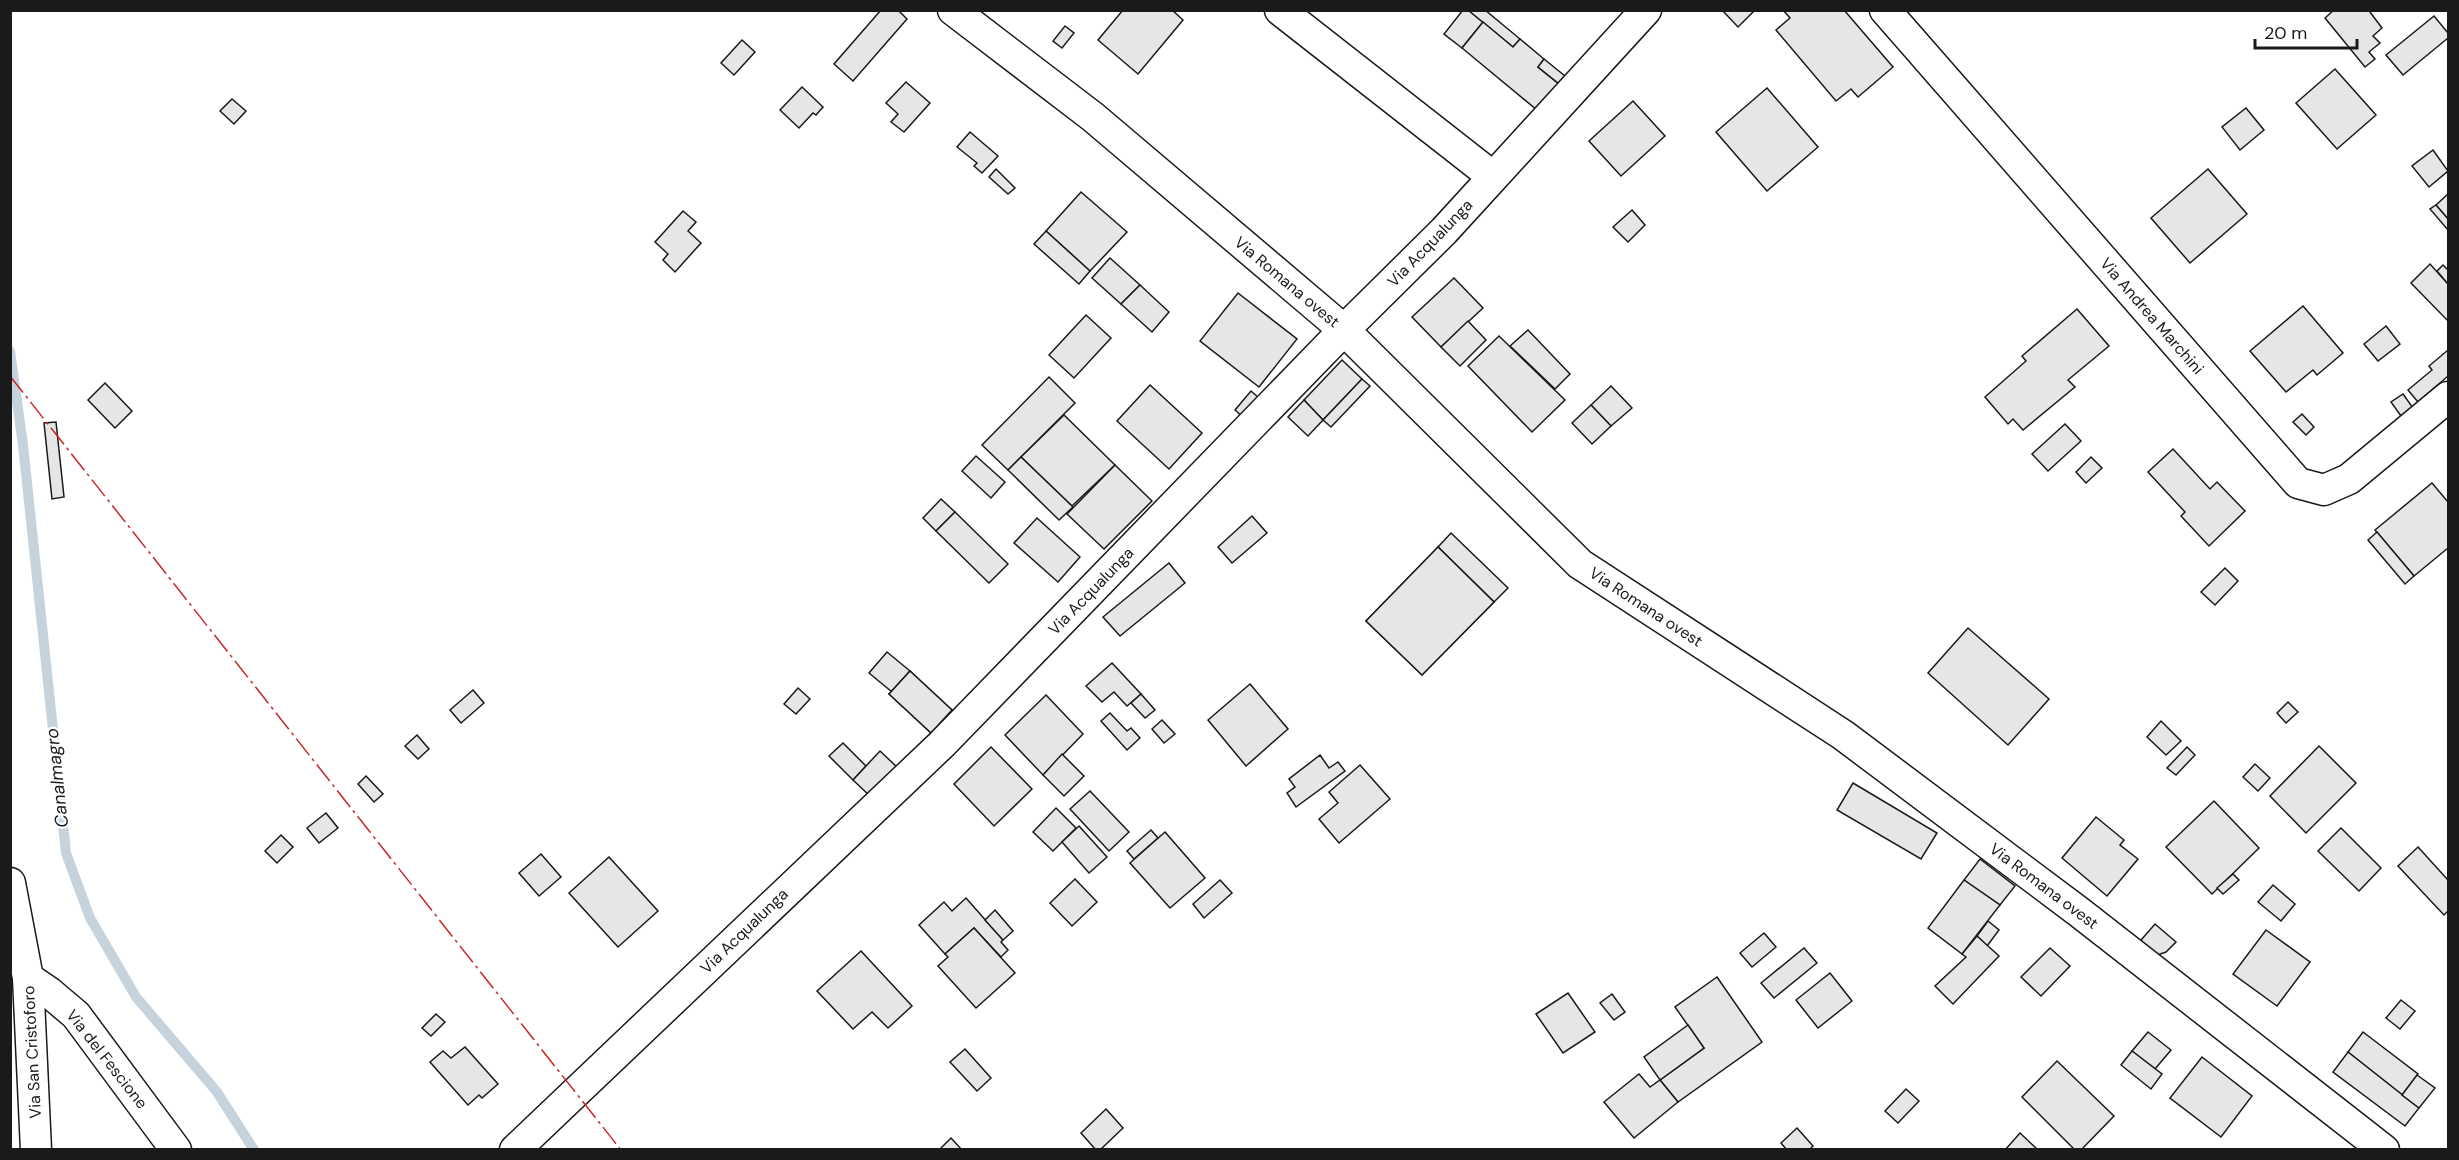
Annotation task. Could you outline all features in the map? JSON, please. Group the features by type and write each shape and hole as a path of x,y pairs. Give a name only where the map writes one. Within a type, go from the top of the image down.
{"street":[{"name":"Via Romana ovest","path":"953,10 1093,117 1344,330 1580,564 1843,735 2079,912 2384,1149"},
{"path":"1280,10 1492,176"},
{"name":"Via Andrea Marchini","path":"1885,10 2298,483 2324,490 2349,479 2448,397"},
{"name":"Via Acqualunga","path":"515,1149 942,744 1344,330 1444,231 1631,15"},
{"name":"Via San Cristoforo","path":"10,883 28,978 36,1149"},
{"name":"Via del Fescione","path":"28,978 76,1015 176,1149"}],"building":[{"path":"881,10 898,10 907,19 853,81 834,64"},
{"path":"1123,10 1172,10 1183,20 1138,74 1098,40"},
{"path":"1463,10 1468,10 1483,22 1462,48 1444,34"},
{"path":"1468,10 1485,10 1520,39 1513,47"},
{"path":"1722,10 1755,10 1738,27"},
{"path":"1783,10 1844,10 1893,67 1858,97 1851,89 1836,101 1776,30 1790,18"},
{"path":"2334,10 2372,10 2370,12 2382,28 2373,36 2380,43 2369,52 2375,59 2365,67 2325,18"},
{"path":"2434,16 2448,33 2448,38 2403,75 2386,55"},
{"path":"1483,22 1513,47 1520,39 1544,59 1538,67 1565,89 1543,115 1462,48"},
{"path":"1065,26 1074,33 1062,48 1053,41"},
{"path":"742,40 755,52 734,75 721,63"},
{"path":"1544,59 1570,80 1563,87 1538,67"},
{"path":"2335,69 2376,115 2337,149 2296,103"},
{"path":"906,82 930,103 904,132 891,122 898,114 886,103"},
{"path":"802,87 823,107 816,115 813,113 799,128 780,110"},
{"path":"1767,88 1818,147 1767,191 1716,132"},
{"path":"232,99 246,111 234,124 220,111"},
{"path":"1633,101 1665,136 1621,176 1589,141"},
{"path":"2246,108 2264,130 2240,150 2222,127"},
{"path":"970,132 998,156 982,173 974,166 977,163 957,147"},
{"path":"2433,150 2448,171 2429,187 2412,166"},
{"path":"996,169 1015,188 1008,194 989,177"},
{"path":"2208,169 2247,214 2190,263 2151,218"},
{"path":"1081,192 1127,232 1090,271 1046,231"},
{"path":"2448,194 2448,219 2436,205"},
{"path":"2436,205 2448,219 2448,230 2430,209"},
{"path":"1632,210 1645,225 1628,242 1613,227"},
{"path":"683,211 696,222 688,231 701,243 675,272 663,260 668,254 655,242"},
{"path":"1046,231 1090,271 1079,284 1034,244"},
{"path":"1110,258 1140,285 1121,304 1092,278"},
{"path":"2430,264 2448,284 2448,321 2411,283"},
{"path":"2443,265 2448,270 2448,284 2437,271"},
{"path":"1454,278 1483,308 1441,347 1412,317"},
{"path":"1140,285 1169,312 1152,332 1121,304"},
{"path":"1238,293 1297,339 1259,387 1200,341"},
{"path":"2303,306 2343,353 2317,375 2313,370 2286,392 2250,351"},
{"path":"2077,309 2109,346 2068,380 2075,387 2023,430 2013,419 2008,424 1985,397 2026,361 2022,356"},
{"path":"1086,315 1111,338 1074,378 1049,355"},
{"path":"1468,321 1486,340 1460,366 1441,347"},
{"path":"2386,326 2400,344 2378,361 2364,344"},
{"path":"1528,330 1570,374 1555,389 1510,346"},
{"path":"1499,336 1565,400 1532,432 1468,366"},
{"path":"2448,350 2448,376 2418,402 2408,390 2432,370 2429,366"},
{"path":"1342,360 1362,379 1323,420 1304,400"},
{"path":"1049,377 1075,403 1008,470 982,445"},
{"path":"1362,379 1370,386 1331,427 1323,420"},
{"path":"105,383 132,411 115,428 88,400"},
{"path":"1150,385 1202,433 1169,469 1117,421"},
{"path":"1611,386 1632,408 1611,426 1591,405"},
{"path":"1251,391 1259,398 1243,417 1235,410"},
{"path":"2403,394 2413,408 2401,416 2391,402"},
{"path":"1304,400 1323,420 1308,436 1288,417"},
{"path":"1591,405 1611,426 1592,444 1572,423"},
{"path":"2302,414 2314,427 2306,435 2293,422"},
{"path":"1064,415 1115,465 1072,506 1021,457"},
{"path":"56,422 64,497 52,499 44,423"},
{"path":"2065,424 2081,441 2048,471 2032,454"},
{"path":"2173,449 2210,489 2217,482 2245,511 2209,546 2181,516 2185,512 2148,472"},
{"path":"976,456 1005,482 991,498 962,471"},
{"path":"1021,457 1073,507 1059,520 1008,470"},
{"path":"2091,457 2102,468 2086,483 2076,472"},
{"path":"1115,465 1152,501 1104,549 1067,514"},
{"path":"2432,483 2448,502 2448,548 2414,576 2375,530"},
{"path":"941,499 955,512 936,531 923,518"},
{"path":"955,512 1008,564 989,583 936,531"},
{"path":"1252,516 1267,533 1232,563 1218,547"},
{"path":"1037,518 1080,557 1058,582 1014,543"},
{"path":"2377,532 2414,576 2405,584 2368,540"},
{"path":"1451,533 1508,588 1494,602 1438,547"},
{"path":"1438,547 1494,602 1422,675 1366,621"},
{"path":"1438,547 1494,602 1422,675 1366,621"},
{"path":"1169,563 1185,583 1120,636 1103,617"},
{"path":"2225,568 2238,581 2215,605 2201,592"},
{"path":"1968,628 2049,699 2008,745 1928,673"},
{"path":"887,652 910,671 892,692 869,673"},
{"path":"1112,663 1141,694 1127,706 1114,692 1102,702 1086,686"},
{"path":"910,671 952,710 931,733 889,694"},
{"path":"910,671 952,710 931,733 889,694"},
{"path":"1250,684 1288,729 1246,766 1208,720"},
{"path":"798,688 810,699 796,714 784,704"},
{"path":"473,690 484,703 461,723 450,710"},
{"path":"1141,694 1155,710 1145,718 1131,703"},
{"path":"1046,695 1083,734 1043,775 1005,735"},
{"path":"2288,702 2298,712 2286,723 2277,713"},
{"path":"1110,713 1127,731 1131,728 1140,738 1127,750 1101,721"},
{"path":"1162,720 1175,734 1164,743 1152,729"},
{"path":"2161,721 2181,741 2166,755 2147,737"},
{"path":"417,735 429,749 418,759 405,746"},
{"path":"843,743 866,766 853,780 829,756"},
{"path":"2319,746 2356,783 2306,833 2270,796"},
{"path":"991,747 1032,789 994,826 954,784"},
{"path":"2187,747 2195,755 2176,775 2167,768"},
{"path":"880,751 899,769 872,798 853,780"},
{"path":"1062,754 1084,776 1064,796 1043,775"},
{"path":"1320,755 1329,768 1338,762 1345,771 1296,807 1287,793 1295,787 1289,779"},
{"path":"2255,764 2270,778 2258,791 2243,777"},
{"path":"1360,765 1390,799 1339,843 1319,819 1338,803 1329,792"},
{"path":"366,776 383,794 374,802 358,784"},
{"path":"1853,783 1937,833 1921,859 1837,810"},
{"path":"1090,791 1129,832 1109,851 1070,809"},
{"path":"2214,801 2259,848 2212,894 2166,847"},
{"path":"1056,808 1076,828 1053,851 1033,832"},
{"path":"326,813 338,828 319,843 307,828"},
{"path":"2096,817 2124,840 2120,845 2138,859 2107,896 2062,858"},
{"path":"1079,826 1107,857 1089,873 1062,842"},
{"path":"2341,828 2381,868 2359,891 2318,851"},
{"path":"1151,830 1158,838 1134,859 1127,851"},
{"path":"1165,832 1205,878 1170,908 1130,863"},
{"path":"281,835 293,847 277,863 265,851"},
{"path":"2418,847 2448,880 2448,911 2444,915 2398,866"},
{"path":"541,854 561,877 539,896 519,873"},
{"path":"609,857 658,911 618,947 569,893"},
{"path":"1980,859 2015,886 2000,905 1964,880"},
{"path":"2233,874 2239,880 2223,894 2217,888"},
{"path":"1075,879 1097,902 1072,926 1050,903"},
{"path":"1220,880 1232,893 1204,918 1193,904"},
{"path":"1964,880 2000,905 1962,954 1928,928"},
{"path":"2273,885 2295,904 2281,921 2258,902"},
{"path":"966,898 1003,940 1001,942 1008,950 1001,957 974,928 945,954 919,925 944,902 952,911"},
{"path":"995,910 1013,931 1003,940 985,920"},
{"path":"1988,921 1999,930 1987,946 1977,936"},
{"path":"2155,924 2176,942 2166,952 2149,958 2135,947"},
{"path":"974,928 1015,973 976,1008 938,966 948,957 945,954"},
{"path":"2266,930 2310,962 2277,1006 2233,974"},
{"path":"1764,933 1776,947 1752,967 1740,953"},
{"path":"1977,936 1999,956 1953,1004 1935,986 1966,957 1962,954"},
{"path":"1804,948 1817,963 1774,998 1761,983"},
{"path":"2050,948 2070,966 2041,996 2021,977"},
{"path":"861,951 912,1006 888,1028 872,1012 853,1029 817,991"},
{"path":"1830,973 1852,1001 1818,1028 1796,1000"},
{"path":"1717,977 1762,1042 1678,1102 1660,1080 1704,1048 1675,1007"},
{"path":"1568,993 1595,1032 1563,1053 1536,1014"},
{"path":"1612,994 1625,1012 1614,1020 1600,1003"},
{"path":"2401,1000 2415,1011 2400,1029 2386,1018"},
{"path":"436,1014 445,1022 431,1036 422,1028"},
{"path":"1688,1025 1704,1048 1660,1080 1644,1057"},
{"path":"2148,1032 2171,1050 2155,1069 2132,1051"},
{"path":"2363,1032 2418,1074 2402,1095 2348,1052"},
{"path":"465,1047 498,1084 482,1098 479,1095 468,1105 430,1062 443,1051 451,1058"},
{"path":"965,1049 991,1078 977,1091 950,1062"},
{"path":"2132,1051 2162,1074 2151,1089 2121,1065"},
{"path":"2348,1052 2419,1108 2405,1126 2333,1072"},
{"path":"2202,1057 2252,1096 2221,1137 2170,1098"},
{"path":"2057,1061 2114,1116 2081,1150 2075,1150 2022,1097"},
{"path":"1639,1074 1650,1087 1660,1080 1678,1102 1634,1138 1604,1102"},
{"path":"2417,1075 2435,1088 2419,1108 2402,1095"},
{"path":"1906,1089 1919,1101 1898,1123 1885,1111"},
{"path":"1106,1109 1123,1128 1100,1150 1096,1150 1081,1133"},
{"path":"1797,1128 1813,1146 1809,1150 1787,1150 1781,1143"},
{"path":"2020,1133 2038,1150 2005,1150"},
{"path":"951,1138 962,1150 939,1150"}],"waterway":[{"name":"Canalmagro","path":"10,351 23,445 66,853 90,918 136,997 217,1092 254,1150"}],"power":[{"path":"10,376 621,1150"}]}
